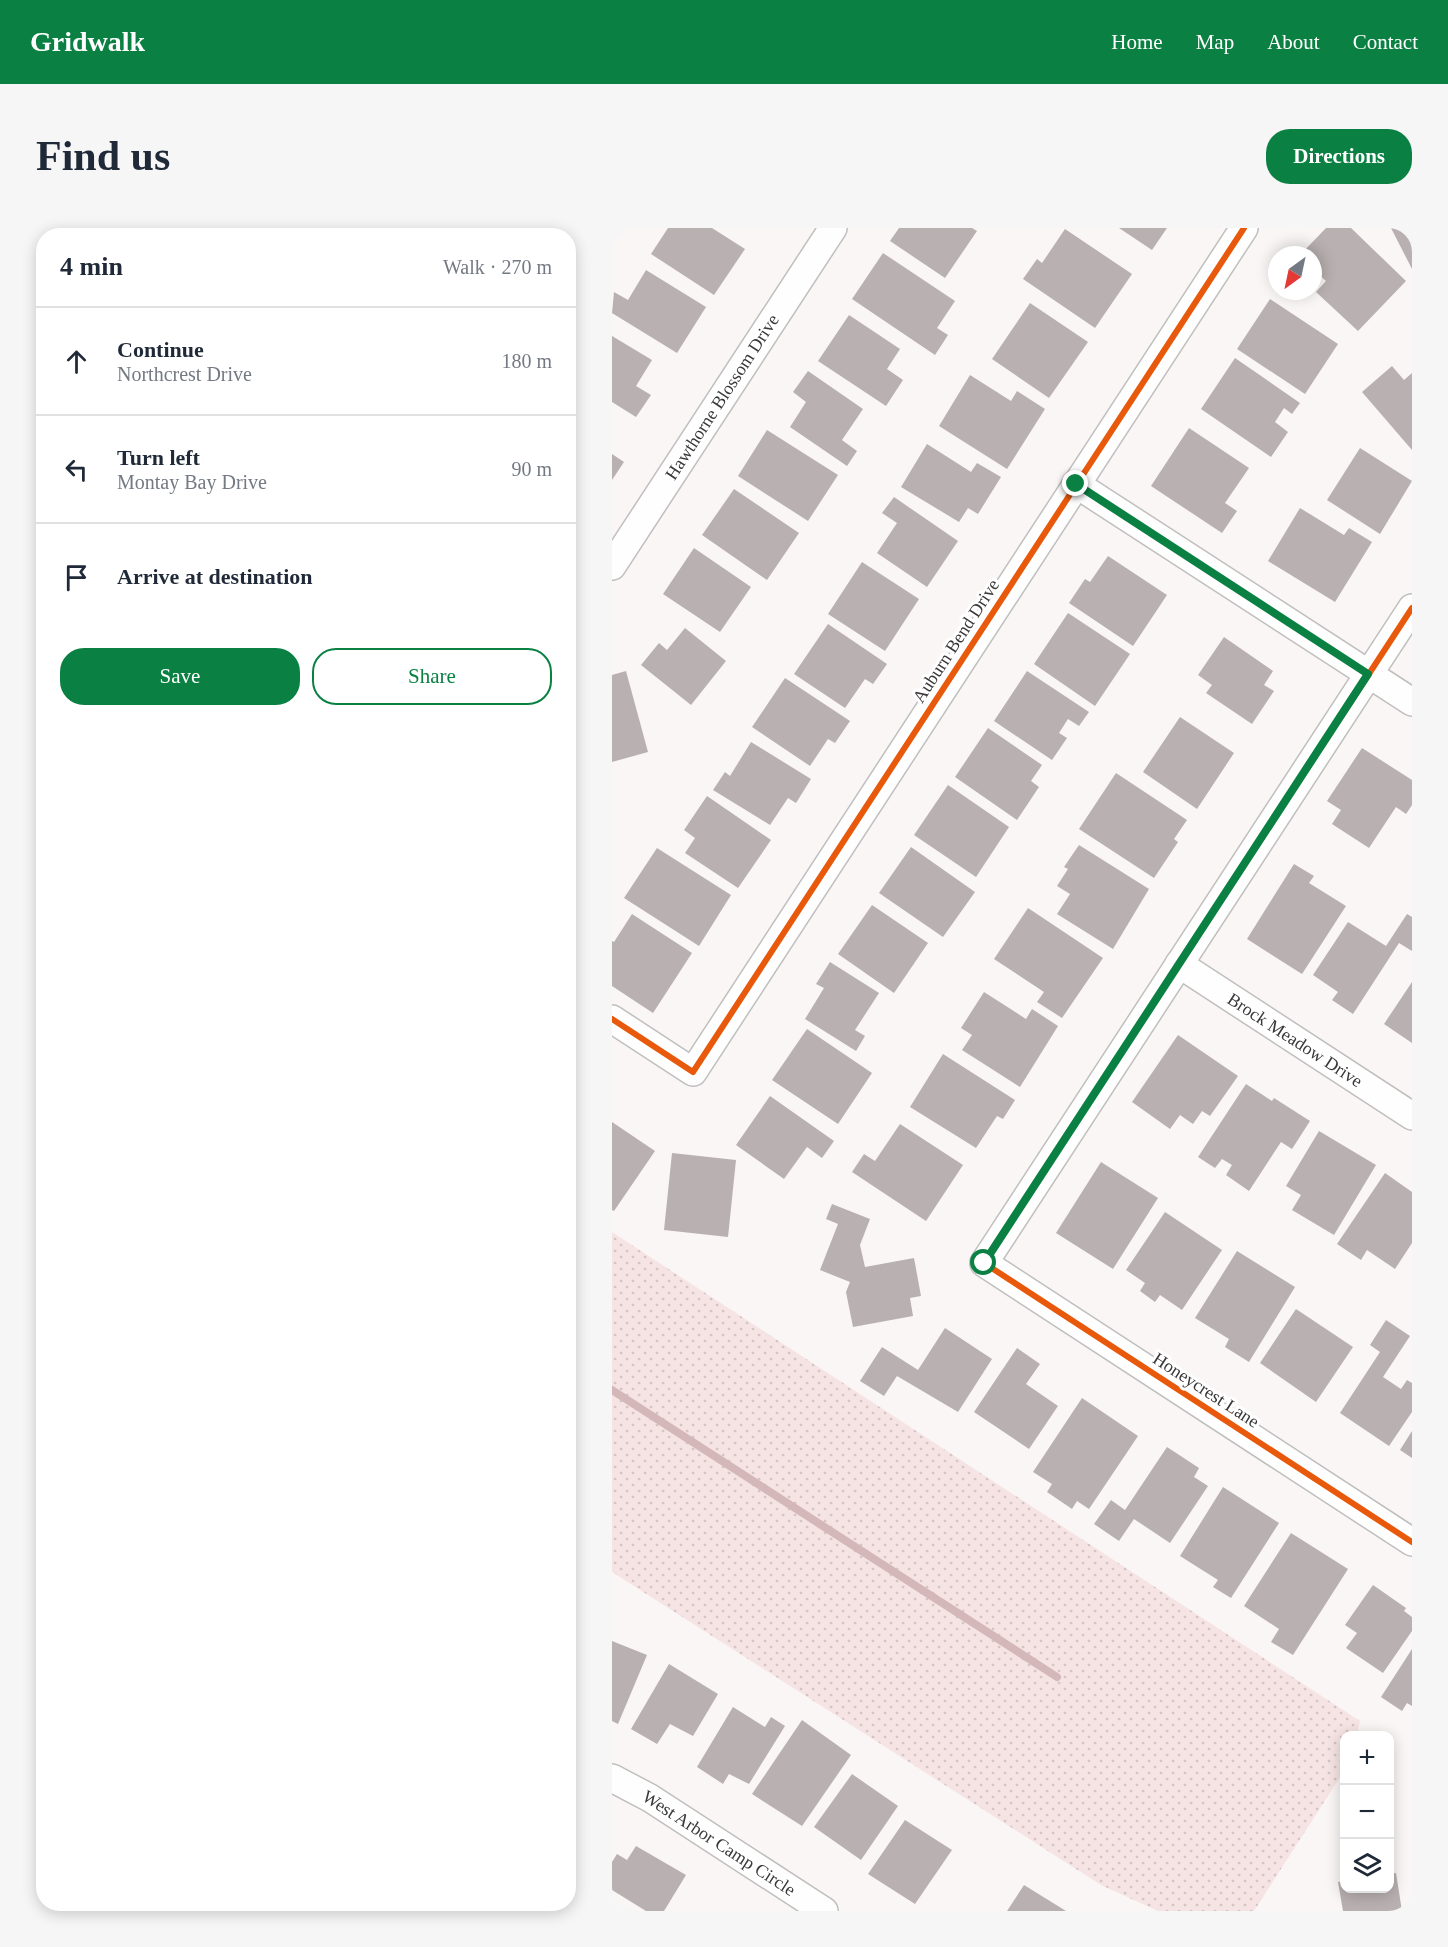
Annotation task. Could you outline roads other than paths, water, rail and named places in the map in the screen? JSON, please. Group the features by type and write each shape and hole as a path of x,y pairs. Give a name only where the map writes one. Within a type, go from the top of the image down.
{"street":[{"name":"Hawthorne Blossom Drive","path":"612,566 832,228"},
{"name":"Auburn Bend Drive","path":"612,1019 693,1072 1244,228"},
{"path":"1076,484 1412,702"},
{"path":"1179,964 1412,608"},
{"name":"Brock Meadow Drive","path":"1179,964 1412,1116"},
{"name":"Honeycrest Lane","path":"1179,964 984,1263 1412,1542"},
{"name":"West Arbor Camp Circle","path":"612,1778 651,1798 824,1911"}],"waterway":[{"path":"612,1390 1057,1677"}]}
